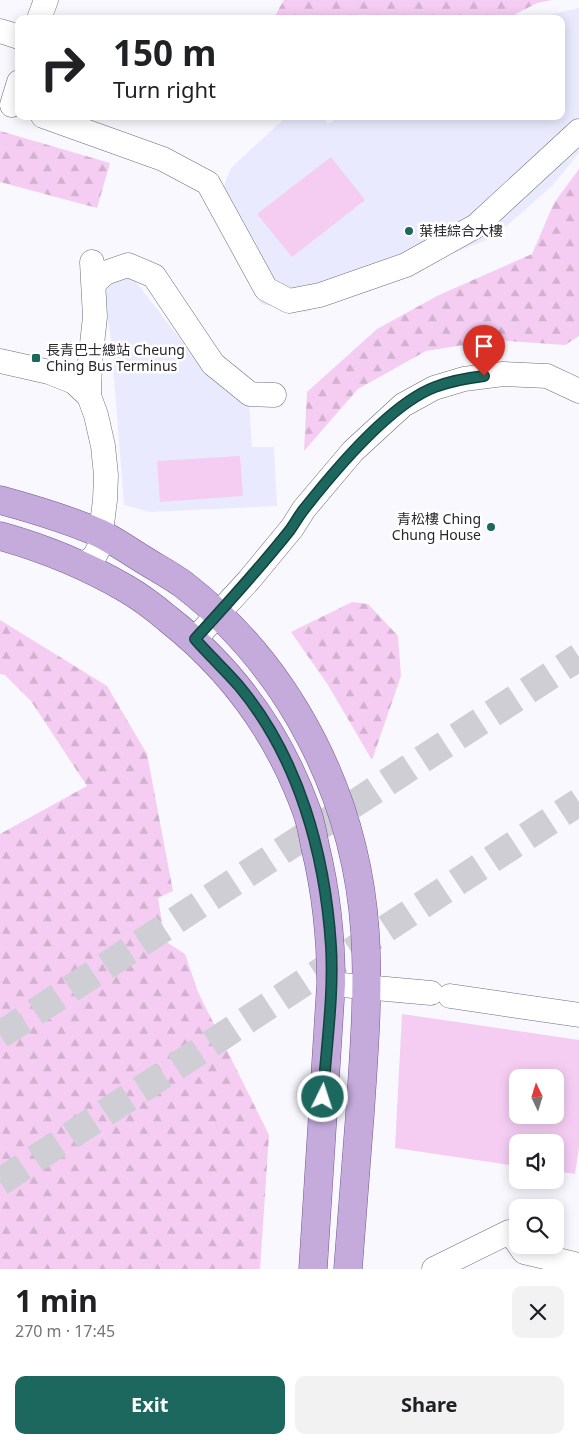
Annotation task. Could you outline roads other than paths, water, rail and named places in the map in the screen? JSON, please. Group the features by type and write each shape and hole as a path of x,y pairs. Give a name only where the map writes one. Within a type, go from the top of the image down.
{"main road":[{"path":"0,500 57,517 101,534 182,584 218,614 243,639 288,698 308,730 340,804 351,842 361,891 365,932 365,1050 348,1269"},
{"path":"0,536 76,564 126,588 195,639 239,687 270,731 290,770 308,814 319,861 331,946 331,984 313,1269"}],"lane":[{"path":"40,15 46,0"},
{"path":"0,31 15,36"},
{"path":"10,105 15,92"},
{"path":"54,120 163,159 208,183 266,289 288,300 320,295 406,265 476,226 579,131"},
{"path":"76,564 87,562 94,557 99,548 106,475 103,446 96,415 89,396 90,362 102,323 93,272 106,273 128,265 154,276 213,364 250,394 274,395"},
{"path":"0,361 49,372 74,382 89,396"},
{"path":"195,639 292,528 304,509 353,452 404,405 434,388 464,378 503,374 547,376 579,391"},
{"path":"331,984 441,994 579,1015"},
{"path":"434,1269 509,1232"},
{"path":"532,1254 579,1265"}],"tunnel":[{"path":"0,1035 579,657"},
{"path":"0,1182 579,802"}],"place":[{"name":"葉桂綜合大樓","path":"409,231"},
{"name":"長青巴士總站 Cheung Ching Bus Terminus","path":"36,358"},
{"name":"青松樓 Ching Chung House","path":"491,527"}]}
